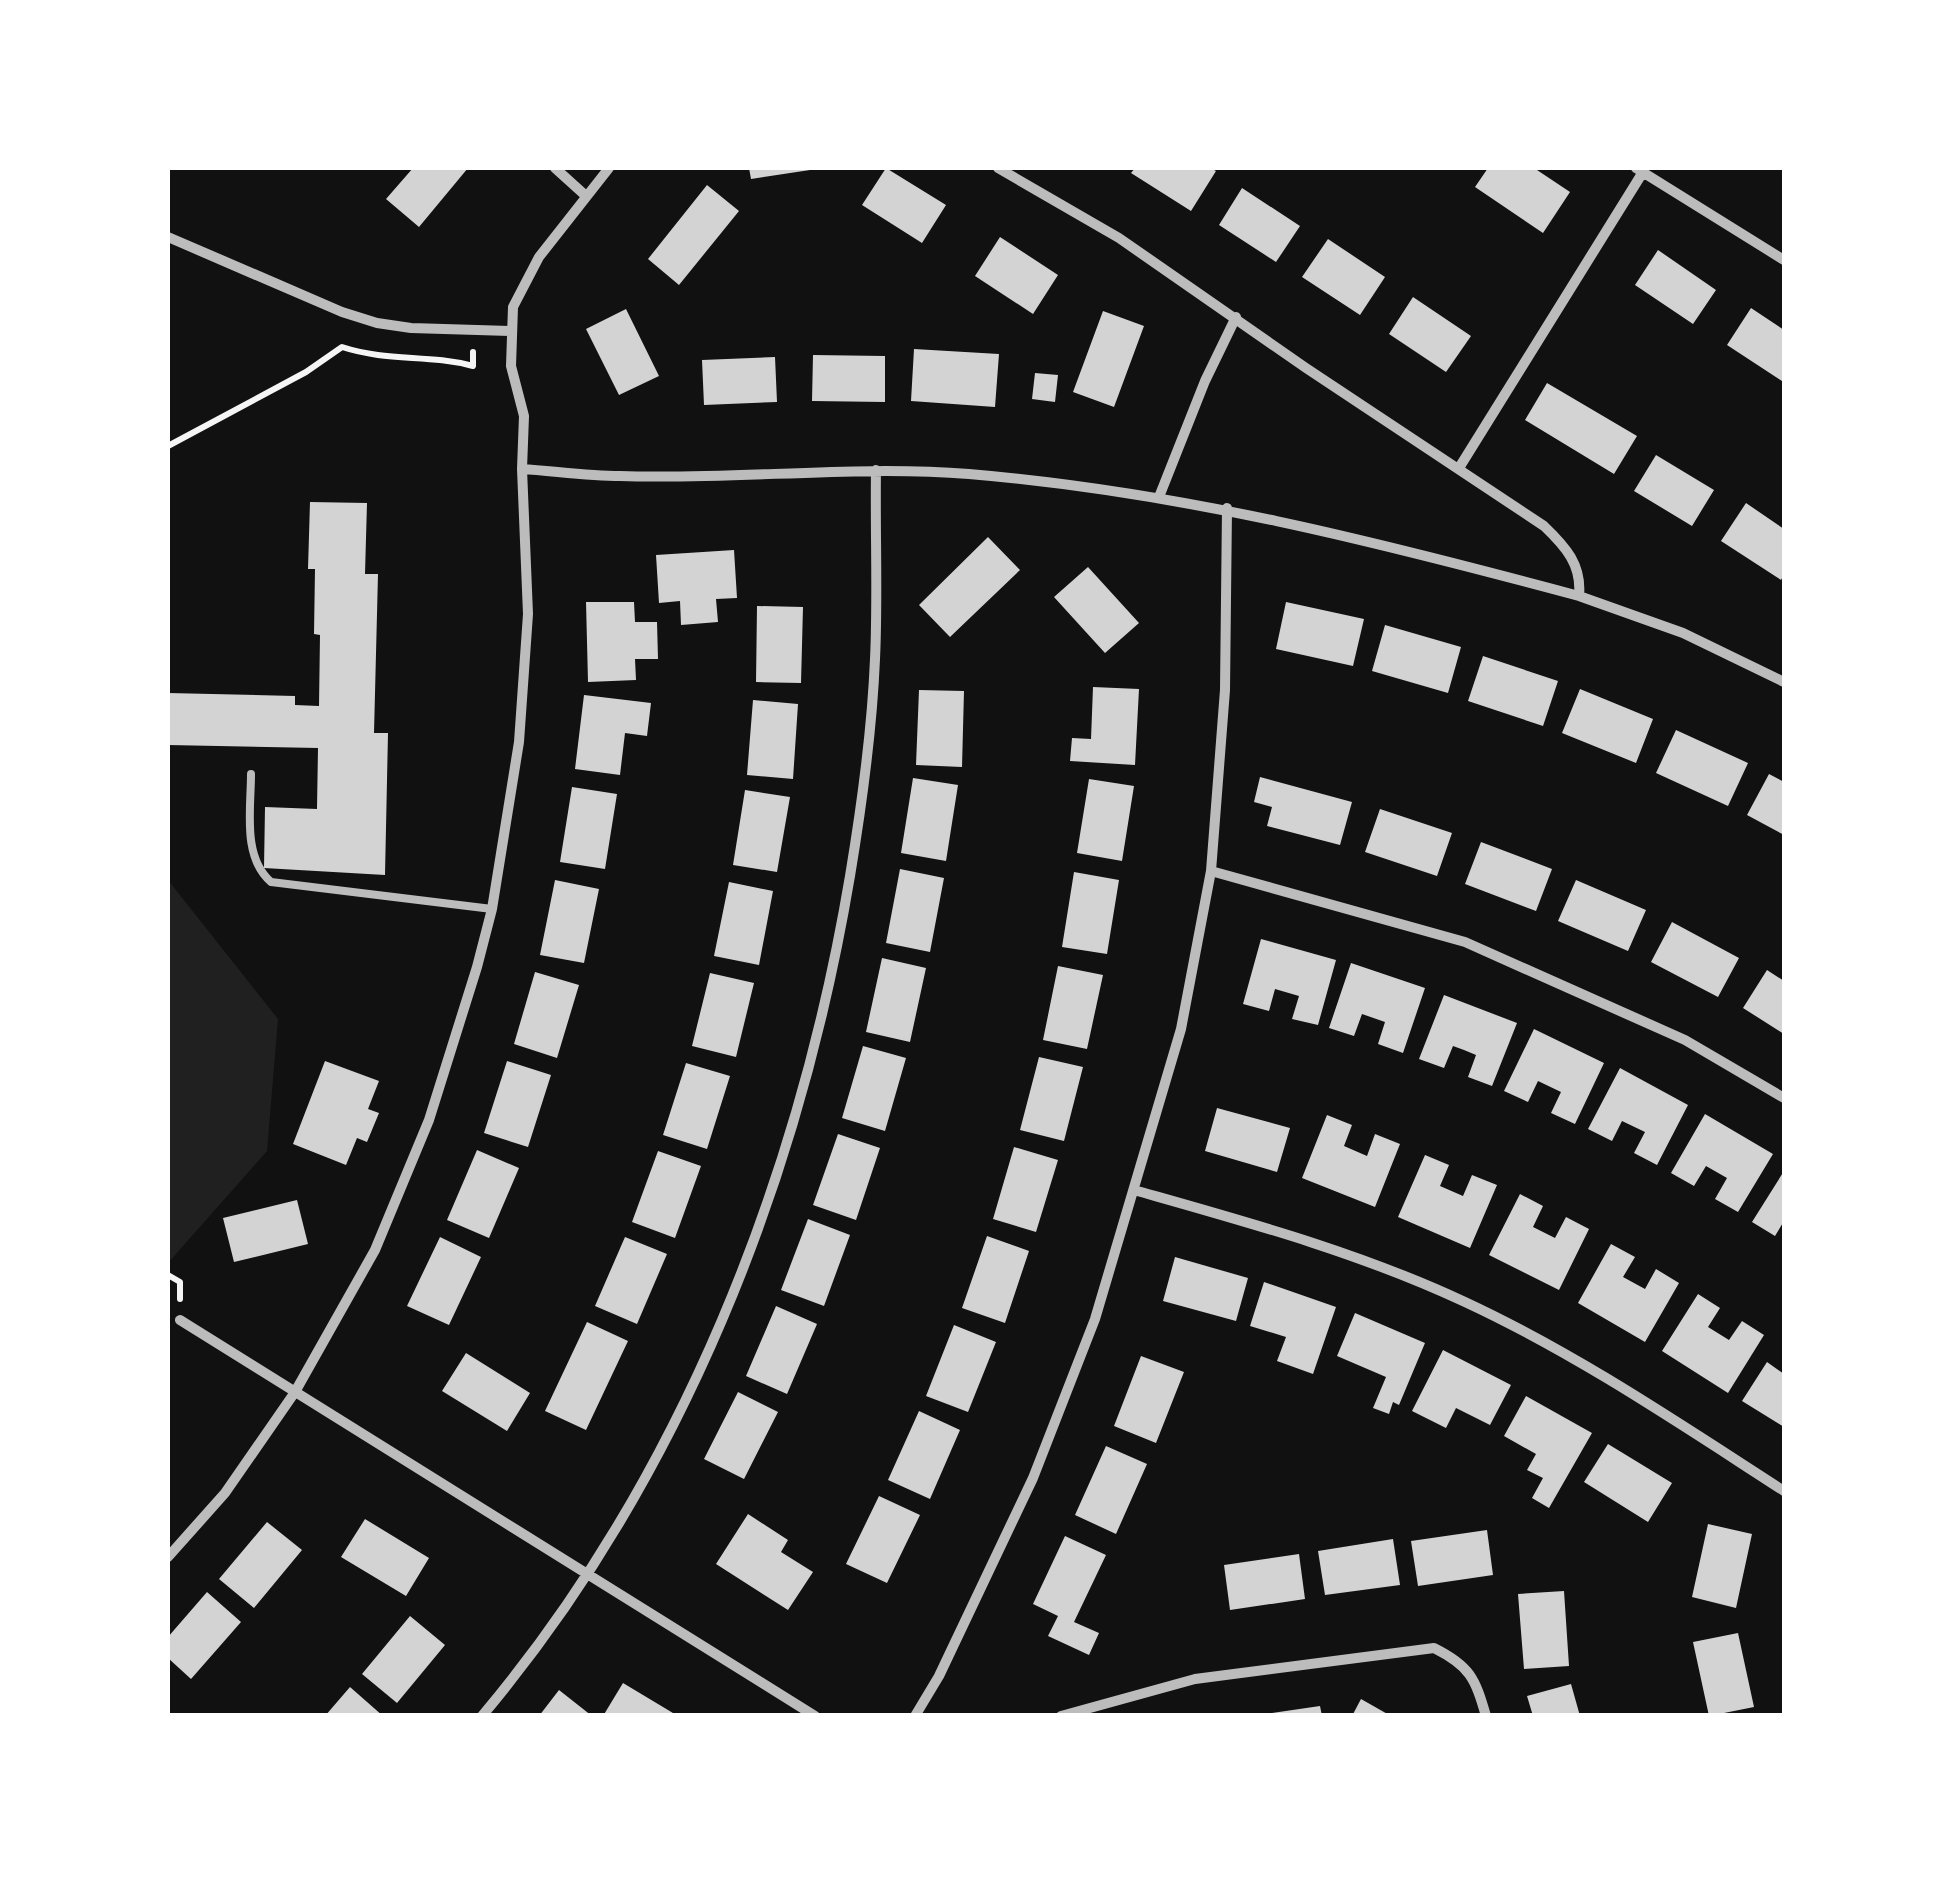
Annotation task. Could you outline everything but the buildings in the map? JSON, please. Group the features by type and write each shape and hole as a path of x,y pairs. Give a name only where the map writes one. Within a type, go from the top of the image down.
{"street":[{"path":"554,168 586,196"},
{"path":"168,1557 225,1493 295,1392 375,1250 429,1120 492,909 520,742 528,614 522,468 524,416 512,366 513,307 539,257 608,168"},
{"path":"998,168 1118,238 1544,526 1565,546 1577,567 1578,596"},
{"path":"1459,468 1640,170 1784,260"},
{"path":"168,237 342,312 378,322 411,328 510,330"},
{"path":"1159,497 1217,352 1236,317"},
{"path":"522,468 620,476 876,470 985,476 1226,508 1407,550 1578,596 1683,633 1784,682"},
{"path":"482,1716 589,1574 650,1470 706,1356 750,1252 790,1136 819,1034 843,917 868,744 875,659 876,470"},
{"path":"915,1716 1033,1478 1095,1319 1181,1029 1212,870 1225,690 1226,508"},
{"path":"1212,870 1465,942 1684,1040 1784,1098"},
{"path":"1134,1190 1333,1247 1465,1302 1593,1369 1784,1491"},
{"path":"180,1320 815,1716"},
{"path":"1060,1716 1195,1679 1434,1648 1460,1661 1476,1682 1486,1716"}],"lane":[{"path":"251,774 252,851 260,872 271,882 492,909"}],"path":[{"path":"168,446 306,372 342,348 372,357 450,360 473,366"}],"shaded area":[{"path":"168,880 278,1019 267,1151 168,1263"}]}
